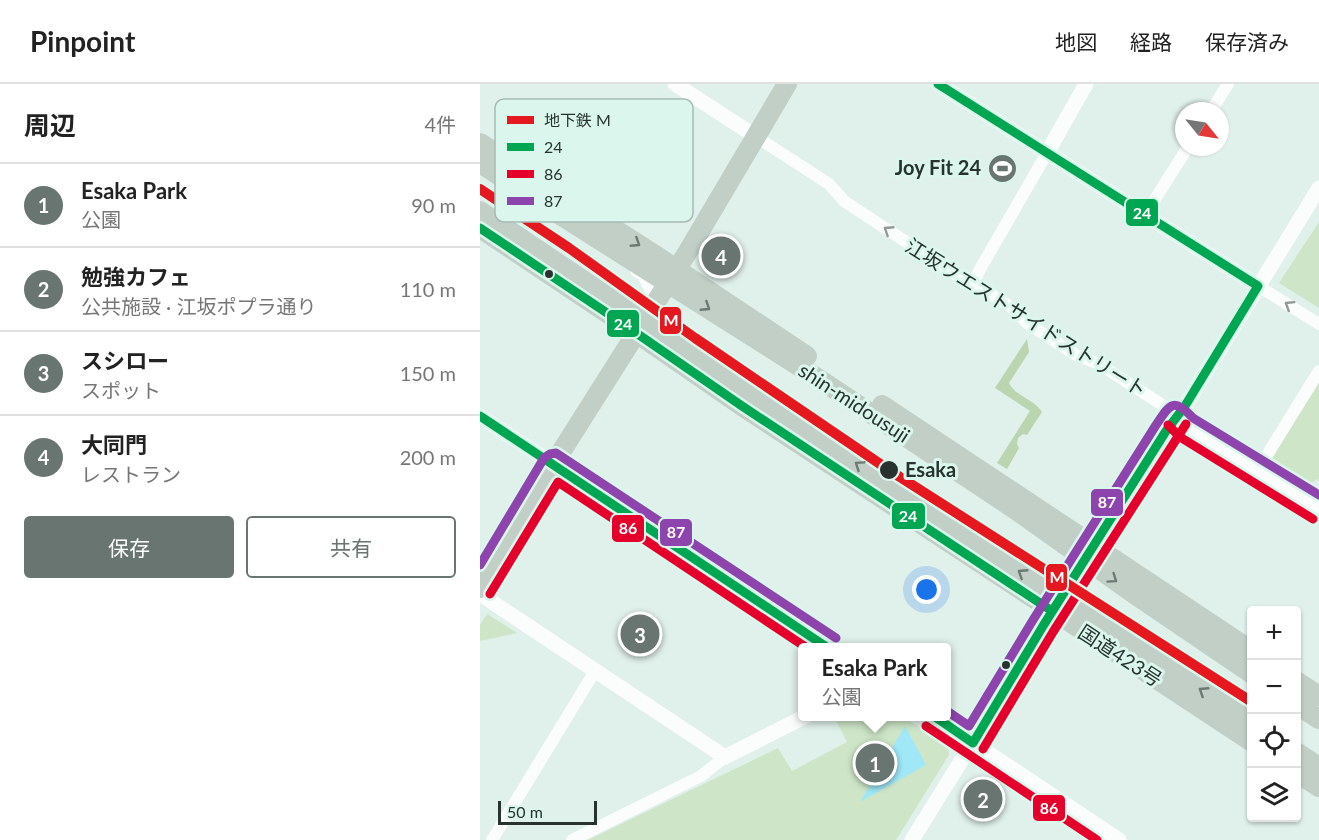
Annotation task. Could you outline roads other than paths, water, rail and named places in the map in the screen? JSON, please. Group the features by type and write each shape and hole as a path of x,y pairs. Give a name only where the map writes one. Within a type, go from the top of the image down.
{"highway":[{"path":"480,588 787,84"},
{"path":"480,143 495,153"},
{"name":"shin-midousuji","path":"480,162 495,172"},
{"path":"480,211 495,221"},
{"path":"496,222 924,509 1247,720"},
{"name":"shin-midousuji","path":"571,222 813,375 1016,510 1132,593 1247,661"},
{"path":"604,222 1153,585 1247,661"},
{"name":"国道423号","path":"480,228 616,318 742,406 1247,739"},
{"path":"1301,684 1319,696"},
{"path":"1301,707 1319,718"},
{"path":"1301,755 1319,767"},
{"path":"1301,775 1319,787"}],"street":[{"name":"江坂ウエストサイドストリート","path":"675,84 829,184 844,201 960,278 974,283 1011,307 1036,329 1076,355 1099,364 1161,404 1186,427 1317,505"},
{"path":"974,283 1086,84"},
{"path":"1217,102 1228,84"},
{"path":"942,85 1319,324"},
{"path":"1145,215 1182,156"},
{"path":"912,840 1052,611 1166,431 1185,406 1319,188"},
{"path":"593,222 598,247 643,275 666,327 739,379 742,406"},
{"path":"1257,471 1319,371"},
{"path":"480,416 821,643"},
{"path":"480,594 725,758"},
{"path":"492,840 595,671"},
{"path":"1301,697 1319,709"},
{"path":"573,840 701,776 725,758 798,721"},
{"path":"939,721 1119,840"}],"water":[{"path":"905,726 926,765 860,802"}],"metro line":[{"name":"M","path":"480,189 495,199"},
{"name":"M","path":"530,222 889,470 1247,699"}],"place":[{"name":"Joy Fit 24","path":"1002,168"},
{"name":"大同門","path":"721,256"},
{"name":"Esaka","path":"889,470"},
{"name":"スシロー","path":"640,634"},
{"name":"Esaka Park","path":"875,763"},
{"name":"勉強カフェ","path":"983,799"}]}
